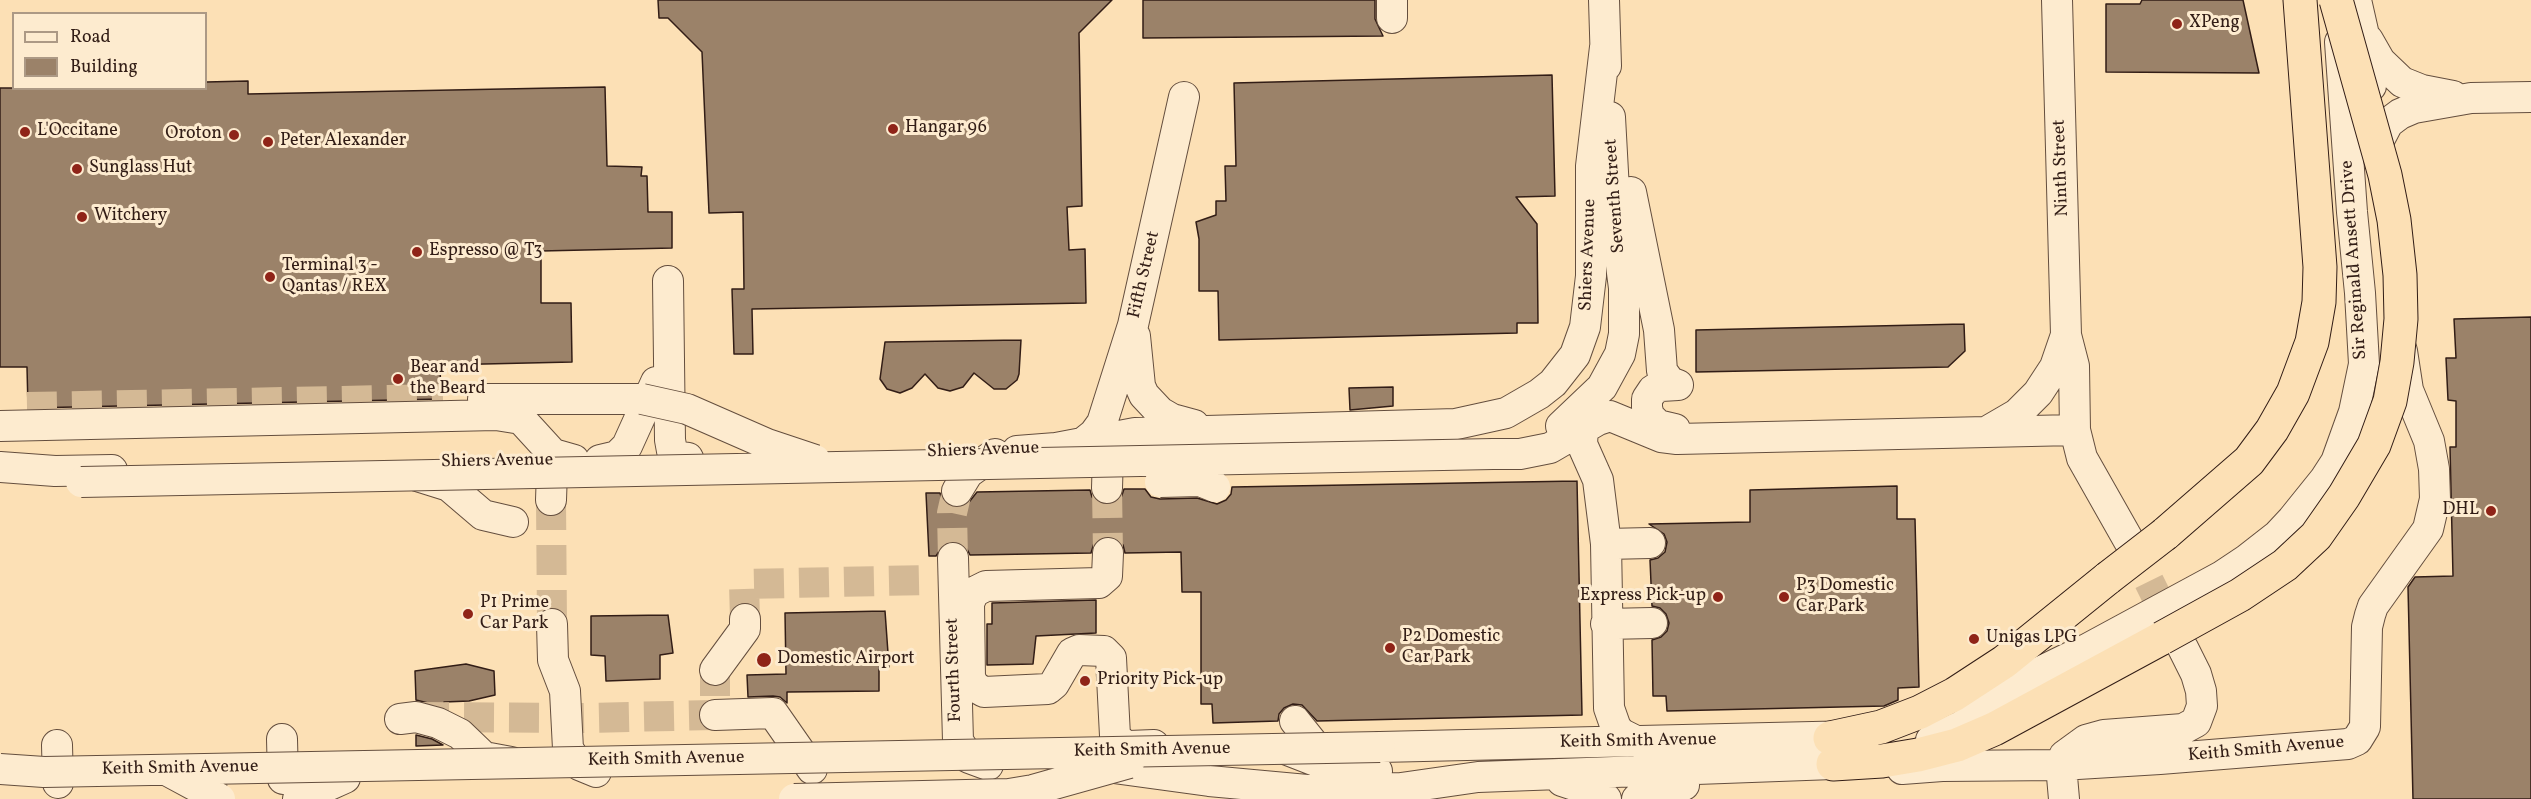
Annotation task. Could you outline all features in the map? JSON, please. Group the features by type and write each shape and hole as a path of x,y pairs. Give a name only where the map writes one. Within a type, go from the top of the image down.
{"highway":[{"path":"1832,751 1955,694 2004,662 2165,534 2249,461 2272,430 2293,393 2312,342 2319,302 2320,267 2300,0"},
{"path":"1832,751 1882,761 1957,745 2172,644 2286,565 2316,536 2344,496 2374,445 2390,400 2397,362 2401,319 2400,275 2394,220 2385,175 2337,0"}],"street":[{"name":"Seventh Street","path":"1604,0 1615,210 1626,314 1620,354 1588,408 1582,444 1598,480 1606,544 1609,708 1612,719 1622,734 1638,742"},
{"name":"Ninth Street","path":"2057,0 2066,335 2074,366 2075,430 2082,458 2128,541"},
{"name":"Sir Reginald Ansett Drive","path":"2032,677 2222,576 2246,560 2278,535 2325,479 2336,462 2354,412 2364,364 2337,0"},
{"path":"2325,479 2347,452 2378,394 2387,359 2390,274 2378,142 2363,31 2356,0"},
{"path":"2363,31 2380,61 2402,82 2422,90 2471,98"},
{"path":"1605,47 1630,172 1635,220 1659,330 1660,363 1665,377 1678,386 1661,386 1653,390 1647,399 1649,416 1658,425 1735,438"},
{"name":"Shiers Avenue","path":"55,471 998,452 1056,448 1134,433 1456,424 1506,413 1553,383 1575,355 1585,327 1592,276 1591,166 1605,47"},
{"name":"Fifth Street","path":"1084,442 1102,423 1133,325 1184,97"},
{"path":"2378,142 2388,123 2400,114 2439,102 2471,98 2531,98"},
{"name":"Keith Smith Avenue","path":"1785,766 1839,779 1919,766 2061,765 2348,744 2357,740 2366,727 2367,627 2370,615 2373,606 2428,529 2435,499 2432,455 2429,441 2408,390 2390,274"},
{"path":"668,281 671,446 676,455 688,458"},
{"path":"1133,325 1140,386 1151,405 1172,419 1217,429"},
{"name":"Ninth Street","path":"1986,432 2017,414 2038,393 2055,367 2066,335"},
{"path":"550,500 554,467 622,452 632,439 669,354"},
{"name":"Seventh Street","path":"1493,454 1541,440 1578,412 1602,387"},
{"path":"442,399 642,399 666,403 706,416 767,444 809,458 851,467"},
{"path":"0,426 496,415 521,419 553,454 580,460"},
{"path":"1493,454 1520,454 1550,448 1604,418 1616,417 1661,436 1677,439 2075,430"},
{"path":"1107,488 1108,454 1116,441 1134,433"},
{"path":"957,491 968,473 998,452"},
{"name":"Shiers Avenue","path":"0,484 1493,454"},
{"path":"1031,464 1089,483 1200,481 1215,487"},
{"path":"0,467 55,471"},
{"path":"0,484 27,475 55,471"},
{"path":"417,476 449,486 483,515 513,522"},
{"path":"1606,544 1650,543"},
{"path":"1108,553 1107,576 1099,583 986,586 974,592 969,603 970,678 975,687 984,692 1048,689 1072,653 1079,650 1100,650 1107,652 1111,658 1113,729 1123,744 1271,744 1350,772 1430,771 1478,777"},
{"name":"Fourth Street","path":"945,568 958,741 969,758 998,765"},
{"path":"715,670 745,630 745,619"},
{"path":"1606,624 1652,623"},
{"path":"552,624 553,660 565,691 568,749 579,765 599,773"},
{"path":"2064,799 2061,765 2064,756 2094,736 2183,729 2196,722 2202,706 2201,691 2172,644"},
{"name":"Keith Smith Avenue","path":"0,775 29,783 168,775 514,763 1638,742 1832,751 1883,757 1961,726 2032,677"},
{"path":"715,715 773,713 812,769"},
{"path":"408,718 450,728 484,757 514,763"},
{"path":"1295,721 1331,766"},
{"path":"282,739 290,789"},
{"path":"29,783 57,745"},
{"path":"794,799 1009,794 1033,790 1095,771 1184,750"},
{"name":"Keith Smith Avenue","path":"0,769 168,775 290,789 345,777 1090,765 1307,794 1401,788 1478,777 1785,766 1832,751"},
{"path":"929,799 998,765"},
{"path":"1637,799 1645,791 1653,788 1705,782 1785,766"},
{"path":"168,775 204,799"},
{"path":"168,775 220,799"},
{"path":"1545,775 1595,792 1606,799"}],"building":[{"name":"Hangar 96","path":"658,0 1112,0 1079,33 1082,206 1067,207 1069,250 1085,249 1086,303 752,309 753,354 734,354 732,289 744,289 743,212 709,213 702,52 668,18 659,18"},
{"path":"1143,0 1375,0 1375,19 1383,36 1143,38"},
{"name":"XPeng","path":"2142,0 2243,0 2259,73 2106,72 2106,4 2140,4"},
{"path":"1552,75 1555,196 1516,197 1537,224 1538,323 1517,323 1517,333 1219,340 1218,291 1199,291 1199,239 1196,222 1216,215 1216,201 1226,201 1225,166 1236,166 1234,83"},
{"name":"Terminal 3 - Qantas / REX","path":"248,81 248,94 605,87 607,166 642,167 641,176 647,176 648,212 672,212 672,248 541,251 541,303 571,303 572,362 440,365 441,399 28,408 27,367 0,367 0,88 12,88 12,90 207,90 207,82"},
{"name":"DHL","path":"2531,317 2531,799 2413,799 2408,587 2415,577 2453,576 2450,447 2456,447 2456,401 2448,400 2446,358 2456,358 2454,319"},
{"path":"1964,324 1965,351 1948,367 1696,372 1696,330"},
{"path":"1021,340 1019,374 1017,380 1006,389 994,389 974,373 963,387 950,391 938,388 925,374 912,388 900,393 887,389 880,379 885,342"},
{"path":"1393,387 1393,406 1350,410 1349,388"},
{"name":"P2 Domestic Car Park","path":"1577,481 1582,715 1317,721 1302,705 1293,704 1284,708 1279,714 1278,721 1213,723 1212,704 1201,704 1201,592 1182,592 1181,552 1125,553 1118,539 1108,536 1101,537 1094,543 1091,553 970,555 962,543 953,541 944,544 936,556 929,556 926,493 940,493 942,500 956,508 966,506 977,492 1090,490 1097,502 1107,505 1121,498 1124,489 1145,489 1151,497 1160,499 1197,498 1217,504 1226,500 1231,494 1232,487"},
{"name":"P3 Domestic Car Park","path":"1897,486 1897,519 1915,519 1919,687 1898,688 1898,700 1884,706 1667,711 1666,696 1653,696 1652,640 1661,637 1667,631 1669,623 1666,614 1660,608 1652,606 1650,560 1658,558 1665,552 1667,542 1664,534 1649,524 1750,522 1750,490"},
{"path":"1096,600 1096,633 1036,636 1033,664 987,665 987,624 992,624 992,603"},
{"path":"885,611 889,667 879,667 879,691 787,692 787,703 780,697 748,697 747,675 786,674 785,613"},
{"path":"668,615 673,653 660,655 660,679 606,681 605,656 591,655 591,616"},
{"path":"466,664 494,671 495,695 469,701 444,702 444,707 416,700 415,671"},
{"path":"416,735 432,739 443,745 416,746"}],"tunnel":[{"path":"27,407 443,399"},
{"path":"1107,488 1108,553"},
{"path":"953,558 952,513 957,491"},
{"path":"551,500 552,624"},
{"path":"2129,541 2174,632"},
{"path":"745,619 744,584 929,580"},
{"path":"419,717 583,718 715,715 715,670"}],"place":[{"name":"XPeng","path":"2177,24"},
{"name":"Hangar 96","path":"893,129"},
{"name":"L'Occitane","path":"25,132"},
{"name":"Oroton","path":"234,135"},
{"name":"Peter Alexander","path":"268,142"},
{"name":"Sunglass Hut","path":"77,169"},
{"name":"Witchery","path":"82,217"},
{"name":"Espresso @ T3","path":"417,252"},
{"name":"Terminal 3 - Qantas / REX","path":"270,277"},
{"name":"Bear and the Beard","path":"398,379"},
{"name":"DHL","path":"2491,511"},
{"name":"Express Pick-up","path":"1718,597"},
{"name":"P3 Domestic Car Park","path":"1784,597"},
{"name":"P1 Prime Car Park","path":"468,614"},
{"name":"Unigas LPG","path":"1974,639"},
{"name":"P2 Domestic Car Park","path":"1390,648"},
{"name":"Domestic Airport","path":"764,660"},
{"name":"Priority Pick-up","path":"1085,681"}]}
